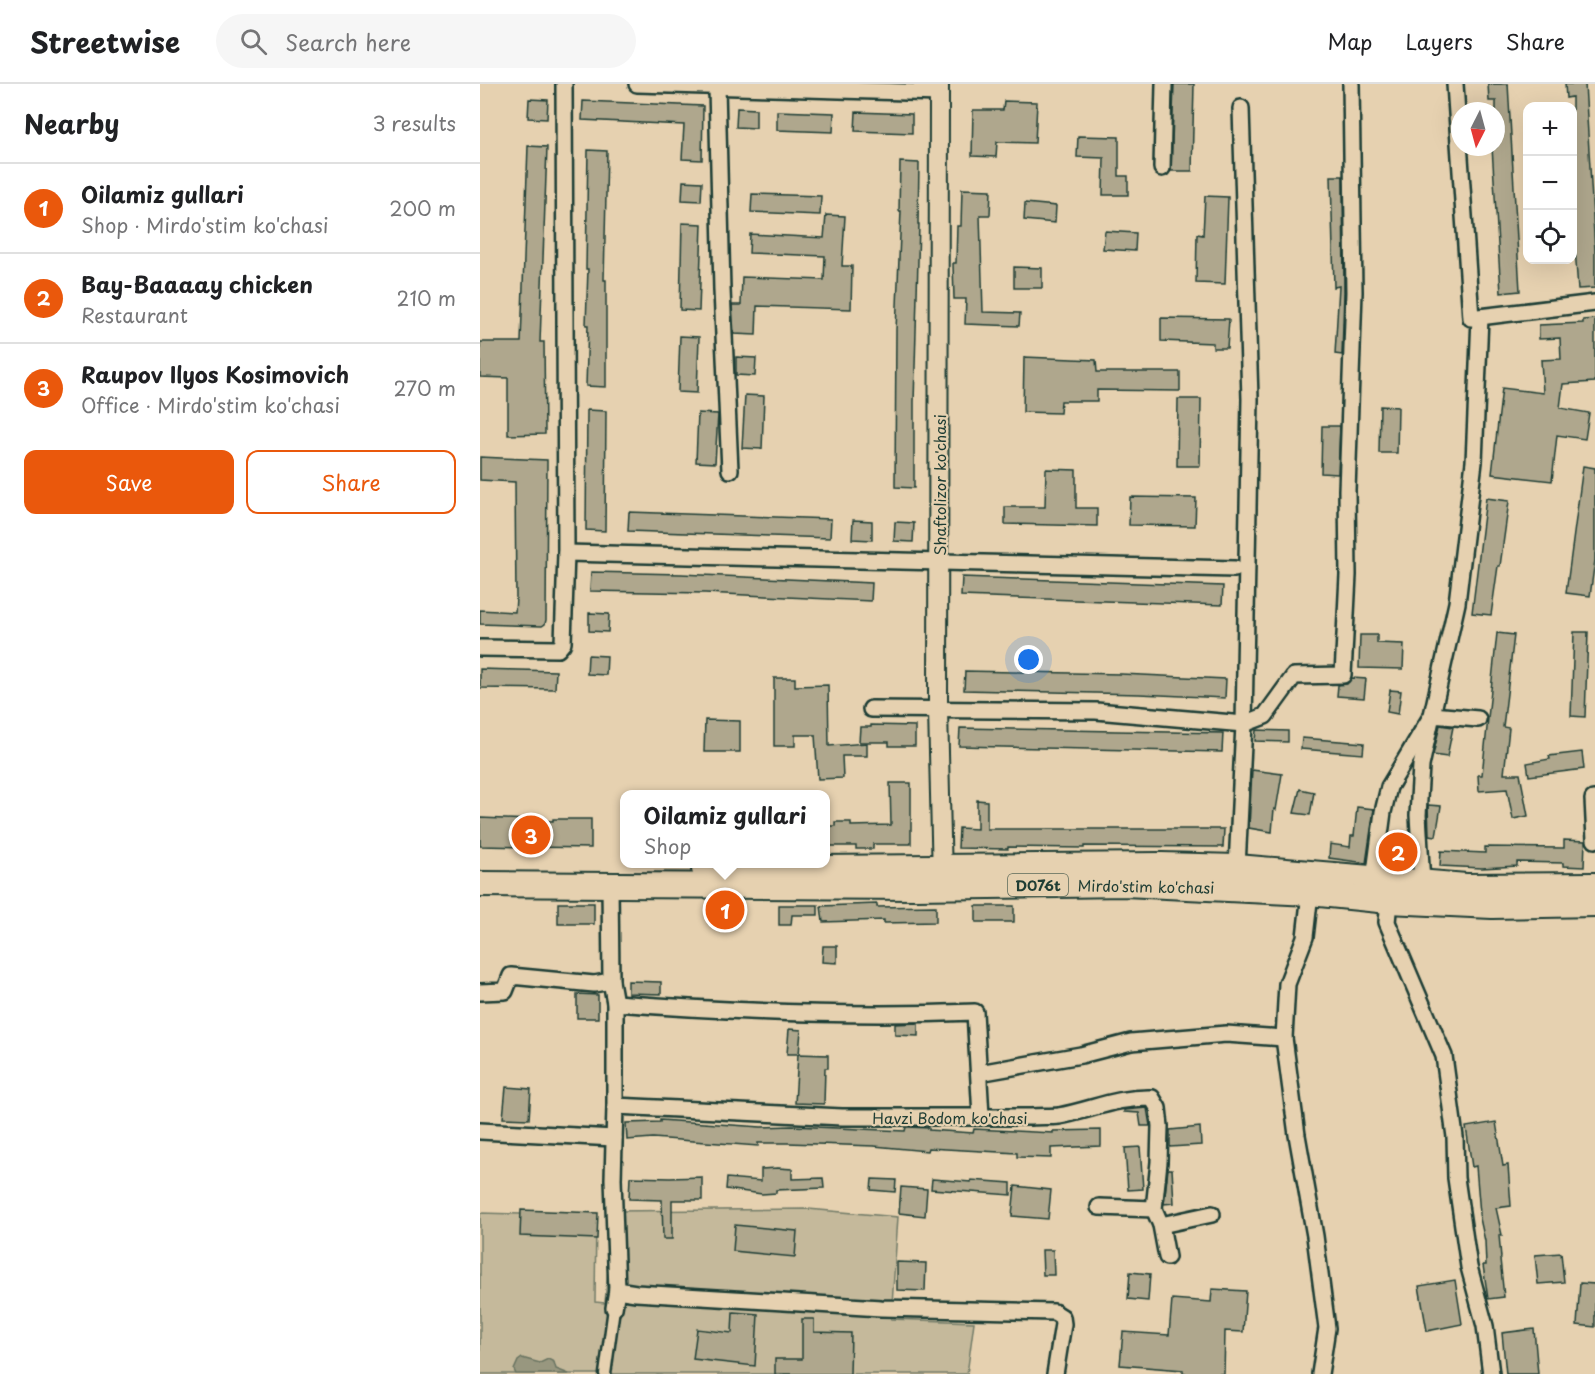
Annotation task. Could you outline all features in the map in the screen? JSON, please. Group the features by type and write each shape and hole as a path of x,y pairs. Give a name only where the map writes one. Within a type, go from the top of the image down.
{"main road":[{"name":"Mirdo'stim ko'chasi","path":"480,884 610,884 942,877 1162,865 1237,867 1385,887 1492,906 1595,904"},
{"name":"Mirdo'stim ko'chasi","path":"480,868 942,877 1310,893 1422,884 1595,885"}],"street":[{"path":"480,648 558,649 563,643 566,553 564,84"},
{"path":"637,84 939,89"},
{"path":"1162,168 1164,84"},
{"path":"871,709 1096,711 1244,724 1265,716 1294,676 1343,675 1348,575 1347,490 1354,292 1351,84"},
{"path":"1455,84 1471,318 1595,303"},
{"path":"717,87 722,290 730,470"},
{"name":"Shaftolizor ko'chasi","path":"939,89 939,710 942,877"},
{"path":"1237,867 1244,724 1250,350 1241,108"},
{"path":"1422,884 1418,815 1421,766 1457,603 1474,462 1480,317"},
{"path":"566,553 1235,569"},
{"path":"1432,715 1478,719"},
{"path":"1432,715 1389,787 1383,812 1387,922 1444,1056 1455,1137 1456,1178 1469,1267 1485,1326 1491,1374"},
{"path":"1595,799 1593,799 1595,840"},
{"path":"605,1374 617,1290 613,1179 615,1003 611,981 610,884"},
{"path":"1310,893 1305,936 1287,984 1284,1038 1327,1328 1320,1374"},
{"path":"480,992 506,991 511,976 594,984 611,981"},
{"path":"615,1003 719,1011 909,1015 975,1012 981,1116"},
{"path":"979,1073 1082,1055 1131,1042 1226,1034 1284,1038"},
{"name":"Havzi Bodom ko'chasi","path":"615,1106 842,1118 1059,1116 1107,1102 1138,1097 1152,1098 1158,1108 1160,1126 1154,1209 1161,1225 1167,1257"},
{"path":"480,1131 614,1138"},
{"path":"1099,1207 1154,1209"},
{"path":"1161,1225 1212,1214"},
{"path":"617,1290 881,1308 1054,1312 1062,1317 1063,1323 1055,1374"}],"shaded area":[{"path":"808,1209 898,1217 891,1319 974,1322 967,1374 480,1374 480,1213 596,1216 595,1302 605,1303 613,1211"},
{"path":"522,1358 540,1363 548,1359 554,1362 556,1369 569,1374 516,1374 514,1370"}],"building":[{"path":"1174,84 1194,84 1192,171 1171,171"},
{"path":"1488,84 1508,84 1520,291 1501,293 1493,156 1505,156 1505,102 1489,101"},
{"path":"1565,84 1585,84 1595,251 1595,288 1578,289 1577,102 1572,102 1572,97 1566,98"},
{"path":"529,99 548,100 547,119 528,118"},
{"path":"583,101 703,106 702,160 682,159 684,125 582,120"},
{"path":"1004,101 1037,102 1035,143 997,142 996,157 972,156 973,110 1003,110"},
{"path":"737,108 756,109 756,128 736,127"},
{"path":"777,111 834,113 833,132 777,130"},
{"path":"856,112 912,114 912,133 855,131"},
{"path":"1078,136 1119,137 1119,176 1128,176 1128,195 1103,195 1104,158 1077,157"},
{"path":"528,146 547,147 540,342 544,342 545,434 508,435 508,378 480,377 480,342 521,342"},
{"path":"588,150 607,151 604,280 606,280 606,387 586,386"},
{"path":"900,162 919,163 914,488 895,487"},
{"path":"1331,176 1343,176 1342,355 1335,354 1339,286 1334,287"},
{"path":"683,181 702,182 701,201 682,200"},
{"path":"962,189 991,190 990,215 980,215 983,312 1020,313 1019,326 965,324 966,299 954,299 953,263 956,263 957,226 961,226"},
{"path":"752,194 821,196 820,215 751,212"},
{"path":"1205,196 1228,197 1225,284 1196,283 1197,234 1203,235"},
{"path":"1025,203 1056,206 1055,223 1024,220"},
{"path":"826,215 845,216 842,266 852,266 851,309 757,306 756,335 734,334 732,305 741,305 742,277 824,280 825,256 749,253 750,234 824,238"},
{"path":"682,223 702,224 699,311 680,310"},
{"path":"1105,231 1136,233 1135,251 1103,249"},
{"path":"1014,267 1042,268 1042,288 1014,288"},
{"path":"1161,318 1229,319 1227,348 1213,348 1213,343 1161,341"},
{"path":"1595,319 1595,382 1563,384 1560,408 1589,413 1585,439 1557,435 1552,481 1492,474 1502,388 1543,393 1541,360 1561,359 1560,338 1539,339 1539,325 1583,323 1583,320"},
{"path":"680,336 699,337 697,393 678,392"},
{"path":"736,357 756,358 755,376 736,375"},
{"path":"1024,357 1096,360 1097,372 1180,372 1180,391 1097,390 1097,401 1061,401 1060,413 1023,412"},
{"path":"745,395 764,396 762,449 742,448"},
{"path":"1178,399 1201,399 1200,466 1177,466"},
{"path":"1380,406 1398,407 1397,453 1379,453"},
{"path":"587,410 606,411 605,531 586,530"},
{"path":"698,413 718,414 715,463 696,462"},
{"path":"1322,426 1340,426 1338,474 1321,473"},
{"path":"480,457 547,460 546,620 542,626 480,624 480,610 515,612 516,598 515,482 480,480"},
{"path":"1583,466 1595,468 1595,560 1590,596 1566,593"},
{"path":"1046,469 1076,470 1076,508 1097,508 1097,526 1005,524 1005,507 1045,507"},
{"path":"1130,497 1196,498 1195,526 1129,525"},
{"path":"1486,498 1509,501 1491,615 1472,613"},
{"path":"629,512 831,519 830,538 628,531"},
{"path":"853,520 872,521 872,540 852,539"},
{"path":"895,522 914,523 913,542 894,541"},
{"path":"591,572 872,583 871,601 705,593 590,591"},
{"path":"962,577 1223,586 1222,605 961,596"},
{"path":"589,613 609,614 608,632 589,631"},
{"path":"1574,632 1588,632 1585,717 1571,716"},
{"path":"1497,633 1514,635 1503,727 1509,728 1504,774 1520,774 1528,816 1513,819 1507,789 1479,791 1478,775 1482,775"},
{"path":"1360,635 1377,635 1377,643 1404,644 1403,669 1359,668"},
{"path":"588,655 607,656 606,675 587,674"},
{"path":"480,669 556,671 555,689 480,688"},
{"path":"965,671 1226,679 1225,698 964,690"},
{"path":"774,678 795,678 795,686 828,685 829,746 867,743 867,756 842,756 843,778 818,779 815,735 795,735 795,746 774,746"},
{"path":"1352,678 1366,679 1364,698 1337,696 1338,685 1347,684"},
{"path":"1390,690 1401,691 1398,714 1387,712"},
{"path":"705,720 740,721 740,752 704,752"},
{"path":"871,725 915,726 915,746 889,746 889,742 859,742 860,727 871,727"},
{"path":"1440,725 1453,727 1447,757 1433,755"},
{"path":"960,728 1223,733 1222,752 959,746"},
{"path":"1256,730 1288,731 1288,742 1255,741"},
{"path":"1302,738 1364,743 1363,754 1301,749"},
{"path":"1582,752 1584,769 1529,776 1527,763 1550,759 1549,756"},
{"path":"1252,770 1282,774 1276,810 1274,809 1272,832 1249,828"},
{"path":"890,783 911,783 911,844 873,844 873,849 856,849 856,846 830,846 830,826 835,826 835,822 851,822 851,826 891,825"},
{"path":"1300,789 1314,792 1310,815 1294,813"},
{"path":"977,800 987,801 987,829 1224,829 1223,847 958,848 959,828 977,829"},
{"path":"1428,805 1441,806 1436,836 1429,835"},
{"path":"1357,807 1374,809 1366,863 1329,858 1330,844 1350,847 1351,836 1354,836"},
{"path":"480,818 553,821 553,819 591,819 591,848 480,846"},
{"path":"1564,840 1585,841 1584,867 1563,866 1563,863 1517,862 1517,866 1482,868 1440,866 1441,851 1485,853 1485,847 1564,848"},
{"path":"1388,847 1410,848 1411,861 1387,859"},
{"path":"558,903 594,903 594,924 558,924"},
{"path":"877,904 877,907 936,906 936,922 884,923 884,920 823,922 821,906"},
{"path":"779,905 818,905 818,915 792,915 791,925 779,925"},
{"path":"976,906 1014,906 1014,922 976,922"},
{"path":"823,946 837,946 837,963 822,962"},
{"path":"628,981 661,982 661,994 628,993"},
{"path":"577,994 598,995 598,1018 577,1018"},
{"path":"918,1023 918,1036 895,1035 895,1024"},
{"path":"789,1029 801,1030 799,1054 787,1054"},
{"path":"798,1054 828,1055 828,1068 825,1068 824,1104 795,1103"},
{"path":"506,1087 531,1089 529,1119 503,1118"},
{"path":"1147,1108 1150,1126 1141,1126 1139,1113 1124,1112 1124,1110"},
{"path":"660,1120 761,1127 792,1126 905,1131 908,1127 973,1133 974,1129 1053,1133 1053,1131 1101,1130 1101,1146 1051,1148 1051,1158 1017,1157 1017,1153 928,1148 927,1151 874,1146 758,1143 758,1146 653,1138 627,1140 626,1123 660,1122"},
{"path":"1496,1122 1503,1166 1508,1165 1511,1206 1496,1208 1502,1235 1499,1235 1504,1297 1488,1299 1483,1265 1486,1265 1485,1241 1479,1214 1476,1166 1472,1167 1466,1127"},
{"path":"1200,1127 1201,1145 1170,1147 1170,1130"},
{"path":"1140,1147 1143,1189 1128,1190 1125,1148"},
{"path":"761,1169 792,1169 792,1179 823,1178 824,1188 776,1190 776,1193 762,1194 726,1189 727,1178 761,1181"},
{"path":"1168,1169 1172,1169 1174,1203 1164,1204"},
{"path":"630,1177 702,1177 702,1200 672,1200 672,1239 663,1239 662,1200 629,1199"},
{"path":"872,1179 896,1180 895,1192 871,1190"},
{"path":"932,1179 1011,1183 1011,1195 931,1189"},
{"path":"1015,1186 1051,1190 1048,1219 1012,1216"},
{"path":"901,1187 927,1189 925,1216 899,1213"},
{"path":"521,1210 598,1213 597,1239 520,1236"},
{"path":"735,1225 797,1231 795,1257 733,1251"},
{"path":"1042,1250 1053,1250 1054,1275 1043,1275"},
{"path":"1561,1253 1564,1282 1538,1284 1535,1255"},
{"path":"897,1262 926,1263 925,1291 897,1290"},
{"path":"1130,1272 1150,1274 1148,1301 1128,1299"},
{"path":"1455,1280 1462,1324 1427,1331 1419,1286"},
{"path":"1580,1283 1595,1284 1595,1327 1577,1325"},
{"path":"1212,1289 1246,1291 1243,1332 1225,1331 1224,1374 1183,1374 1183,1370 1120,1365 1123,1332 1169,1335 1172,1299 1211,1302"},
{"path":"733,1312 758,1314 755,1366 693,1359 697,1329 732,1333"},
{"path":"802,1319 814,1319 814,1332 851,1333 850,1374 775,1374 775,1359 802,1359"},
{"path":"1534,1329 1538,1374 1506,1374 1502,1333"}],"place":[{"name":"Raupov Ilyos Kosimovich","path":"531,835"},
{"name":"Bay-Baaaay chicken","path":"1398,852"},
{"name":"Oilamiz gullari","path":"725,910"}]}
